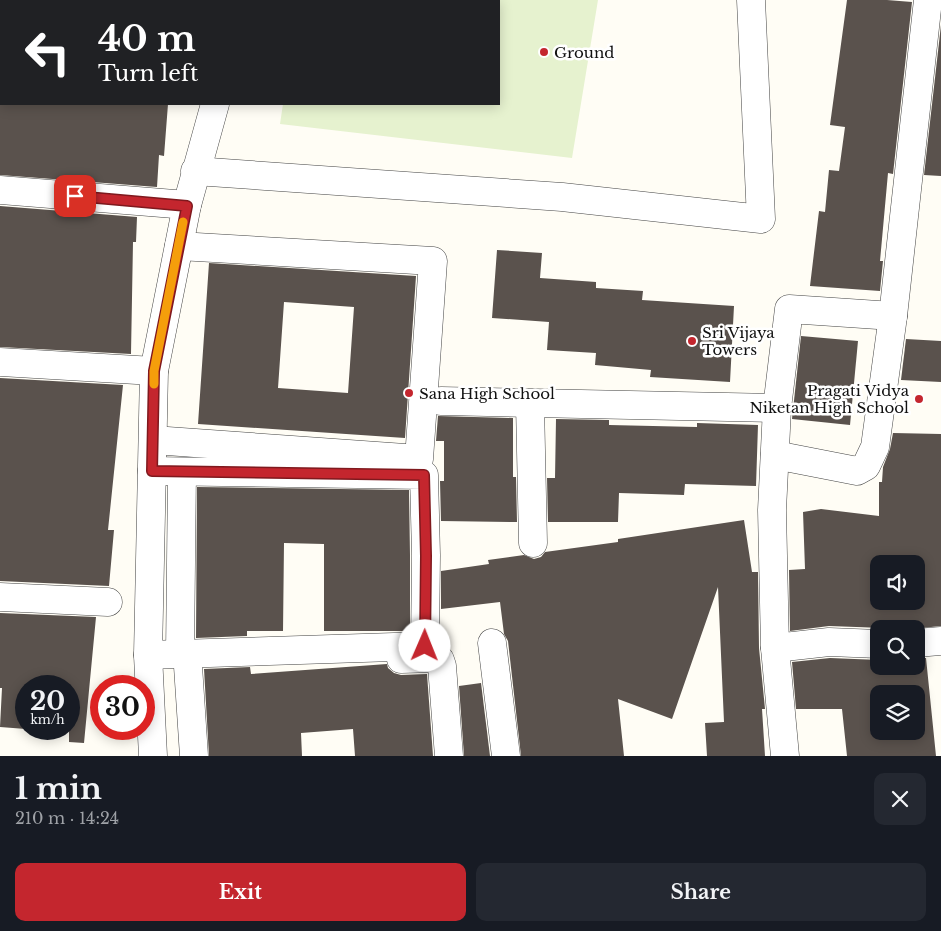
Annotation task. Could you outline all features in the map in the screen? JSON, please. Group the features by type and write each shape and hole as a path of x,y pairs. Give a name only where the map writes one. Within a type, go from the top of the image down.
{"street":[{"path":"195,171 562,197 761,220 751,0"},
{"path":"775,455 857,471 866,466 875,448 893,316 928,0"},
{"path":"154,756 149,662 154,371 187,206 195,171 215,105"},
{"path":"0,190 187,206"},
{"path":"153,440 419,459 433,261 178,246"},
{"path":"785,756 775,648 772,510 777,408 789,309 893,316"},
{"path":"0,362 154,371"},
{"path":"441,401 777,408"},
{"path":"530,404 533,543"},
{"path":"149,662 425,646 424,475 152,471"},
{"path":"182,472 184,660 194,756"},
{"path":"0,597 108,602"},
{"path":"925,642 941,641"},
{"path":"775,648 829,642 870,644"},
{"path":"492,643 506,756"},
{"path":"184,660 435,658 440,660 442,666 449,756"}],"green space":[{"name":"Ground","path":"500,0 598,0 572,158 280,124 283,105 500,105"}],"building":[{"path":"847,0 912,2 893,174 888,173 880,261 883,261 880,291 810,286 819,211 825,212 829,170 839,171 845,127 830,125"},
{"path":"941,25 941,176 924,175"},
{"path":"0,105 168,105 164,156 159,155 157,187 0,175"},
{"path":"0,206 137,217 136,242 133,242 131,354 0,347"},
{"path":"497,250 542,253 540,278 596,282 596,288 643,291 642,300 734,306 730,382 650,377 651,370 595,365 596,353 547,350 549,322 492,318"},
{"path":"209,263 416,276 405,438 198,424","holes":["284,302 354,307 348,393 278,388"]},
{"path":"801,336 858,341 850,425 792,419"},
{"path":"906,339 941,341 941,382 901,380"},
{"path":"0,378 123,385 108,530 114,530 109,586 0,581"},
{"path":"438,416 513,418 513,477 516,477 517,522 441,521 440,481 444,481 444,441 436,441"},
{"path":"556,419 609,420 609,425 697,427 697,423 758,425 756,486 685,484 684,495 619,493 618,522 548,522 547,478 555,478"},
{"path":"893,433 941,434 941,626 925,628 925,620 870,620 870,628 829,626 790,631 789,570 805,569 803,512 821,509 879,516 879,482 882,482 883,467 890,449"},
{"path":"197,487 409,490 410,631 324,631 324,544 284,543 283,631 247,631 247,636 196,638"},
{"path":"744,520 752,572 758,572 759,648 765,709 762,709 765,756 707,756 705,723 724,722 718,587 672,719 618,699 624,756 521,756 508,641 504,634 500,602 441,609 441,571 489,564 488,560 524,555 534,559 541,557 545,552 618,542 618,539"},
{"path":"0,613 96,617 84,743 69,742 69,740 80,740 80,675 15,675 15,728 0,727 2,688 0,688"},
{"path":"830,658 870,660 870,675 925,675 926,658 936,756 847,756 842,709 796,709 792,662"},
{"path":"387,664 388,668 394,673 401,675 427,674 433,756 355,756 353,729 301,733 302,756 209,756 204,669 250,667 251,674"},
{"path":"481,683 490,756 464,756 459,686"}],"slow traffic":[{"path":"154,384 154,371 183,222"}],"place":[{"name":"Ground","path":"544,52"},
{"name":"Sri Vijaya Towers","path":"692,341"},
{"name":"Sana High School","path":"409,393"},
{"name":"Pragati Vidya Niketan High School","path":"919,399"}],"route":[{"path":"75,196 187,206 154,371 152,471 424,475 426,556 425,646"}]}
